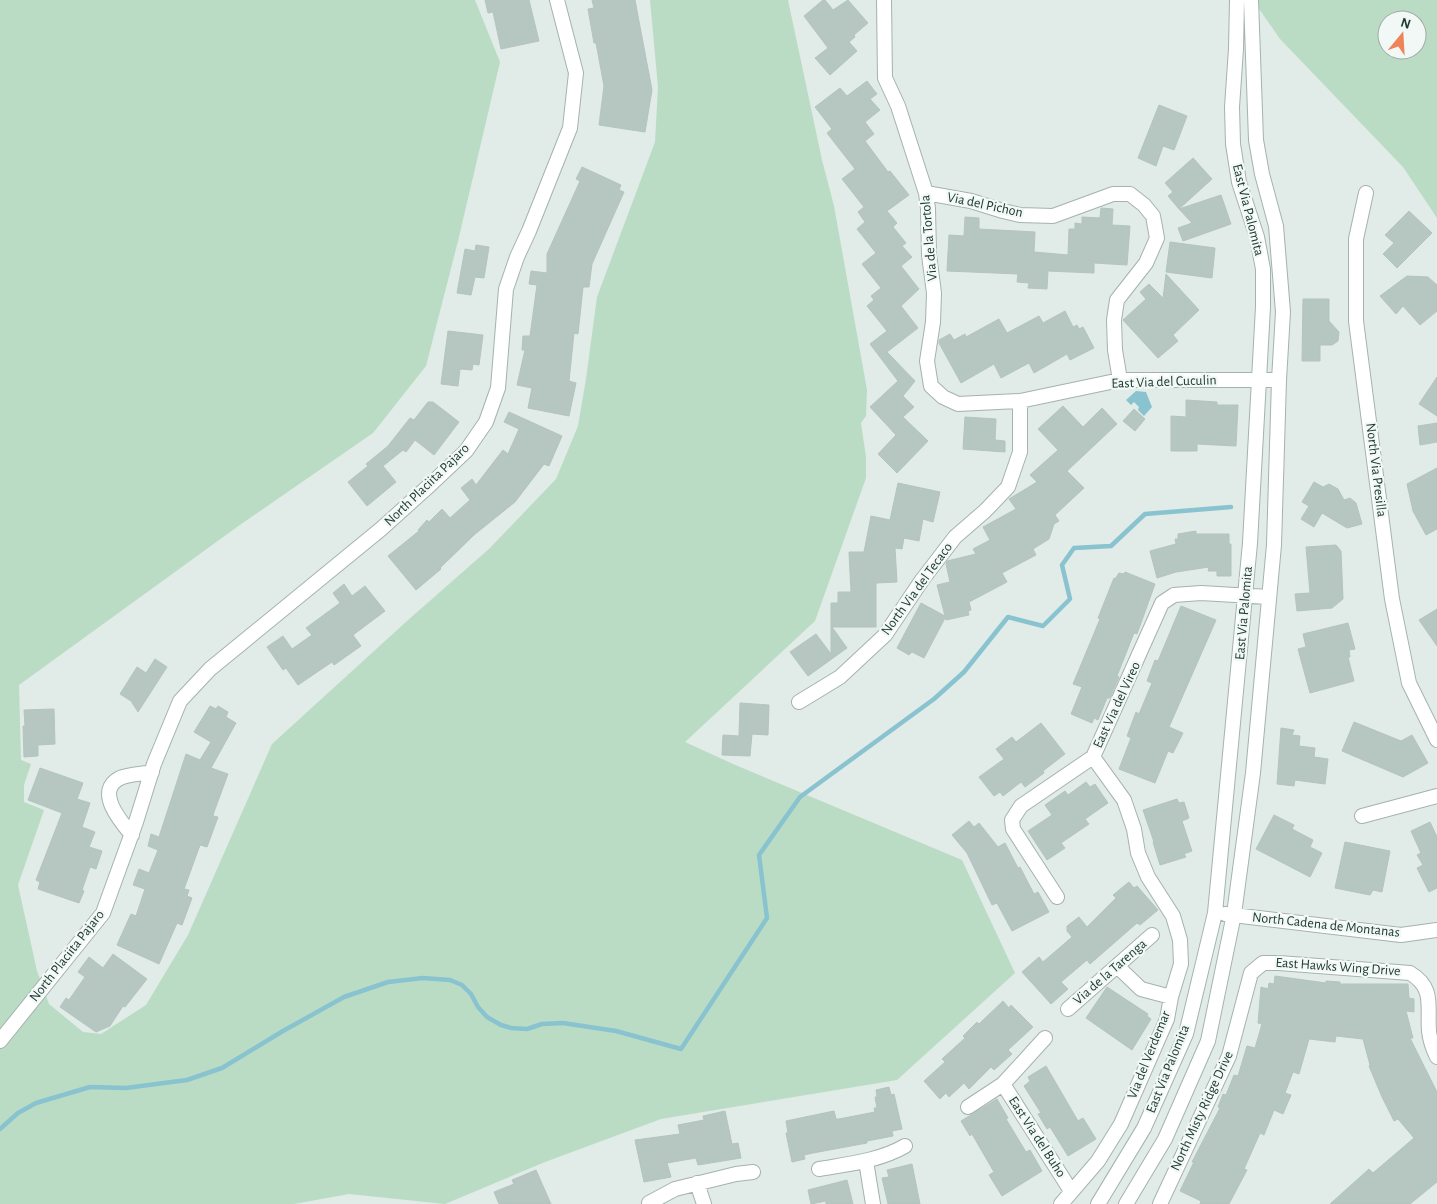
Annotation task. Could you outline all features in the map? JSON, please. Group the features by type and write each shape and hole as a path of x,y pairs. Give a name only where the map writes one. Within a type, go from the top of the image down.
{"street":[{"name":"North Placiita Pajaro","path":"0,1041 103,914 132,835 152,772 180,701 210,669 381,529 466,451 486,422 498,388 506,289 517,257 529,232 570,128 576,73 557,0"},
{"name":"Via de la Tortola","path":"884,0 885,78 898,106 926,193 928,209 929,255 934,292 933,322 927,360 931,386 943,397 958,404 1020,401"},
{"name":"East Via Palomita","path":"1098,1204 1144,1128 1186,1034 1215,913 1250,543 1263,269 1256,237 1239,182 1233,144 1232,107 1237,0"},
{"name":"East Via Palomita","path":"1126,1204 1165,1140 1208,1041 1234,914 1253,773 1274,545 1284,312 1276,226 1262,174 1256,140 1251,0"},
{"name":"Via del Pichon","path":"926,193 971,201 1020,215 1054,216 1113,194 1130,194 1144,205 1153,216 1156,238 1146,263 1117,300 1114,320 1120,380"},
{"name":"North Via Presilla","path":"1366,193 1356,239 1356,321 1392,599 1409,683 1437,740"},
{"name":"East Via del Cuculin","path":"1020,401 1120,380 1280,380"},
{"name":"North Via del Tecaco","path":"799,702 840,677 885,634 922,580 955,537 985,511 1008,487 1020,452 1020,401"},
{"name":"East Via del Vireo","path":"1057,897 1013,829 1012,820 1021,806 1093,758 1162,603 1174,594 1245,594 1269,597"},
{"name":"Via del Verdemar","path":"1061,1204 1098,1162 1121,1124 1167,1019 1171,998 1182,964 1180,940 1172,916 1148,877 1138,852 1134,829 1124,800 1093,758"},
{"path":"132,835 112,809 110,793 114,783 121,778 152,772"},
{"path":"1362,816 1437,796"},
{"name":"North Cadena de Montanas","path":"1215,913 1401,935 1437,930"},
{"name":"Via de la Tarenga","path":"1068,1008 1152,935"},
{"name":"East Hawks Wing Drive","path":"1263,963 1279,962 1364,970 1420,972 1421,980 1427,990 1429,1033 1437,1057"},
{"name":"North Misty Ridge Drive","path":"1160,1204 1230,1056 1251,973 1263,963"},
{"path":"1117,966 1141,989 1171,998"},
{"name":"East Via del Buho","path":"968,1107 1003,1084 1045,1038"},
{"name":"East Via del Buho","path":"1003,1084 1071,1191"},
{"path":"819,1169 866,1161 892,1153 905,1146"},
{"path":"866,1161 873,1204"},
{"path":"649,1203 675,1190 697,1183 753,1172"},
{"path":"697,1183 704,1204"}],"green space":[{"path":"0,0 475,0 500,62 458,241 426,366 373,433 237,527 19,685 21,760 31,764 24,785 24,802 44,810 18,885 37,971 49,1004 83,1032 101,1034 146,1005 188,935 272,744 490,548 556,479 578,426 597,297 655,142 658,87 650,0 788,0 822,160 834,206 867,390 866,416 861,423 866,457 866,478 815,621 685,742 962,860 1015,973 897,1080 661,1119 545,1162 445,1204 349,1194 294,1204 0,1204"},
{"path":"1253,0 1437,0 1437,218 1403,167 1280,39"}],"water":[{"path":"1136,391 1146,392 1152,407 1144,416 1134,402 1131,405 1126,400"}],"building":[{"path":"485,0 529,0 539,41 501,49 493,12 488,13"},
{"path":"592,0 635,0 652,90 645,132 599,125 604,86 588,9 594,8"},
{"path":"823,0 833,10 848,0 868,23 849,42 857,51 830,75 815,58 828,48 804,16"},
{"path":"867,81 877,94 870,99 880,110 865,122 874,134 865,141 888,172 890,171 909,195 887,211 897,223 893,227 906,243 902,246 912,257 901,266 919,289 901,306 918,328 887,352 915,381 903,396 914,407 903,417 928,441 897,473 878,454 896,435 870,407 898,381 870,344 887,331 867,306 874,300 871,296 881,288 862,264 876,253 857,229 865,222 858,212 864,207 842,179 855,169 827,133 832,129 815,107 840,88 847,96"},
{"path":"1159,105 1187,116 1174,150 1163,146 1156,166 1138,158"},
{"path":"1193,158 1212,179 1179,209 1168,196 1173,192 1165,183"},
{"path":"582,167 621,185 619,190 624,192 592,264 589,287 583,287 578,334 574,333 569,381 576,383 569,416 528,408 532,388 517,385 525,350 522,350 523,336 530,336 537,285 529,284 531,271 547,273 547,254 580,181 576,179"},
{"path":"1221,195 1231,224 1183,241 1178,228 1192,223 1179,209"},
{"path":"1101,208 1113,209 1112,225 1130,226 1127,265 1094,263 1094,273 1048,271 1047,289 1028,288 1029,283 1017,282 1018,274 947,271 949,235 964,236 965,217 979,218 979,229 1035,232 1034,252 1068,255 1069,229 1075,229 1075,223 1082,224 1082,217 1100,218"},
{"path":"1409,211 1432,233 1397,268 1383,254 1394,243 1385,235"},
{"path":"1170,242 1215,248 1212,278 1166,272"},
{"path":"476,245 489,247 484,278 475,277 471,295 457,293 465,249 475,251"},
{"path":"1166,274 1199,310 1173,335 1178,341 1158,358 1123,320 1146,299 1140,292 1149,284 1163,298"},
{"path":"1407,276 1428,277 1437,285 1437,311 1420,325 1403,306 1396,314 1380,296"},
{"path":"1303,299 1329,299 1329,321 1339,332 1338,341 1332,345 1320,345 1320,361 1302,361"},
{"path":"1065,311 1073,327 1077,325 1079,329 1083,327 1094,348 1070,360 1067,354 1034,373 1029,363 1001,378 994,364 961,383 939,343 939,340 950,334 954,340 965,334 966,337 999,319 1007,333 1039,316 1043,323"},
{"path":"448,331 483,335 479,365 473,364 472,370 460,369 458,386 441,384"},
{"path":"1437,377 1437,416 1419,404"},
{"path":"1186,400 1217,402 1217,405 1238,405 1236,446 1197,444 1197,451 1171,451 1171,416 1186,417"},
{"path":"428,402 433,402 459,422 434,455 415,440 406,452 403,450 383,466 396,482 367,506 348,482 388,446 410,418 414,420"},
{"path":"1063,406 1083,427 1102,408 1117,424 1067,471 1084,488 1055,515 1059,521 1054,524 1049,539 1033,549 1036,555 1002,573 1007,582 969,602 971,610 968,611 969,615 946,620 945,618 924,658 912,652 909,655 897,648 921,603 945,616 937,585 950,582 947,561 976,554 973,549 990,540 983,527 1016,509 1009,499 1037,482 1030,475 1058,450 1038,429"},
{"path":"1134,409 1145,419 1135,431 1123,421"},
{"path":"509,412 562,436 549,466 544,464 515,502 474,535 441,569 416,590 388,556 419,531 427,520 429,522 442,509 450,518 470,500 461,488 472,479 476,485 503,450 508,454 519,429 504,422"},
{"path":"965,417 996,419 995,440 1005,441 1005,452 963,449"},
{"path":"1437,423 1437,442 1420,445 1418,426"},
{"path":"1437,468 1437,529 1426,535 1413,511 1407,484"},
{"path":"1314,482 1323,487 1329,484 1338,489 1344,500 1350,498 1356,503 1362,524 1347,528 1322,513 1314,527 1301,519 1309,506 1302,502"},
{"path":"898,483 940,492 933,522 923,519 919,541 904,538 902,549 895,548 897,582 876,583 876,627 832,627 847,648 808,676 790,652 816,634 831,654 831,603 838,603 838,592 851,592 849,552 864,552 871,516 890,520"},
{"path":"1196,531 1196,534 1229,534 1229,544 1231,544 1231,576 1217,576 1217,571 1208,571 1209,567 1176,572 1157,578 1150,551 1176,544 1175,539 1178,539 1178,534"},
{"path":"1336,545 1341,551 1343,599 1332,608 1297,611 1295,594 1310,593 1306,547"},
{"path":"1125,572 1155,584 1137,634 1134,633 1110,698 1107,698 1098,720 1094,718 1092,723 1071,714 1082,687 1073,684 1100,619 1098,618 1114,578 1119,573 1124,574"},
{"path":"344,584 352,596 365,586 385,611 353,635 361,646 334,665 332,662 298,685 286,668 283,670 267,647 283,636 292,649 312,635 306,628 340,603 333,593"},
{"path":"1181,606 1216,620 1169,727 1183,733 1173,753 1168,751 1155,783 1119,769 1131,738 1127,736 1136,712 1139,714 1152,683 1147,681 1155,660 1158,661"},
{"path":"1437,609 1437,646 1419,620"},
{"path":"1348,623 1355,649 1349,650 1350,657 1348,657 1354,681 1310,693 1298,649 1306,647 1303,634"},
{"path":"155,659 167,667 138,712 131,701 120,694 137,667 146,673"},
{"path":"740,703 769,705 768,735 752,734 750,756 722,755 723,735 739,736"},
{"path":"210,706 216,709 218,706 228,712 226,717 236,723 211,768 228,774 214,812 213,816 218,817 207,847 200,845 184,889 189,890 187,896 192,898 182,925 177,923 159,964 117,945 131,914 136,916 145,889 133,885 139,869 149,873 158,850 148,846 151,834 159,837 186,754 200,760 211,742 194,732"},
{"path":"54,709 55,744 38,745 38,756 24,757 24,710"},
{"path":"1354,722 1401,741 1412,735 1428,763 1403,777 1342,751"},
{"path":"1041,723 1065,754 1025,787 1021,782 1003,796 1000,792 994,796 979,777 1004,759 996,749 1012,737 1016,742"},
{"path":"1281,728 1294,730 1292,735 1300,736 1299,746 1315,748 1314,757 1328,759 1325,784 1295,780 1294,786 1277,784"},
{"path":"40,768 83,783 77,799 90,803 82,827 95,832 89,847 102,851 96,869 90,867 79,903 38,889 40,882 36,880 62,813 28,800"},
{"path":"1086,782 1090,787 1095,784 1108,803 1085,819 1089,824 1061,843 1065,848 1047,860 1028,831 1052,815 1045,805 1065,791 1068,795"},
{"path":"1177,799 1179,803 1184,802 1189,818 1182,821 1192,851 1184,854 1186,857 1160,865 1143,810"},
{"path":"1274,815 1294,825 1292,829 1313,840 1310,847 1322,853 1310,877 1256,849"},
{"path":"969,821 974,827 979,823 998,847 1005,843 1034,894 1038,892 1049,912 1012,931 997,903 992,905 967,853 952,835"},
{"path":"1430,822 1437,837 1437,888 1429,892 1417,868 1423,865 1417,855 1421,853 1411,831"},
{"path":"1345,842 1390,851 1382,892 1373,890 1370,895 1335,888"},
{"path":"1129,882 1134,888 1137,886 1158,910 1140,925 1137,923 1090,964 1087,960 1061,982 1068,989 1051,1004 1022,972 1039,957 1043,962 1072,937 1067,931 1067,926 1079,917 1087,927 1116,898 1113,895"},
{"path":"113,954 147,979 125,1007 123,1006 110,1026 96,1032 60,1007 66,998 69,1000 85,977 78,972 89,957 103,968"},
{"path":"1275,976 1326,983 1326,981 1340,982 1340,984 1408,984 1409,998 1414,999 1414,1012 1406,1011 1413,1038 1410,1038 1437,1092 1437,1182 1410,1204 1330,1204 1369,1169 1373,1173 1414,1138 1398,1119 1394,1121 1369,1066 1363,1039 1336,1036 1335,1042 1309,1039 1299,1074 1293,1072 1285,1093 1291,1095 1283,1114 1274,1110 1264,1135 1260,1133 1244,1169 1247,1170 1229,1204 1200,1204 1201,1201 1180,1191 1194,1162 1192,1162 1220,1108 1218,1107 1223,1094 1226,1095 1234,1075 1238,1076 1247,1046 1255,1048 1262,1024 1258,1023 1261,987 1268,989 1269,983 1274,984"},
{"path":"1107,987 1148,1014 1147,1016 1151,1019 1132,1050 1086,1018"},
{"path":"1003,1001 1009,1008 1011,1005 1033,1027 1008,1050 1012,1054 994,1070 991,1067 969,1089 964,1083 949,1097 946,1093 940,1099 924,1081 945,1062 942,1059 965,1038 963,1036 977,1022 979,1024"},
{"path":"1046,1066 1078,1121 1083,1118 1096,1139 1068,1156 1050,1127 1047,1129 1038,1114 1041,1113 1024,1086 1030,1081 1028,1077"},
{"path":"889,1087 891,1095 894,1094 902,1129 892,1131 893,1136 804,1155 805,1159 792,1162 786,1133 788,1133 786,1121 834,1111 836,1119 875,1112 874,1108 877,1108 876,1090"},
{"path":"997,1099 1008,1118 1006,1119 1026,1152 1030,1150 1042,1171 1002,1196 989,1175 994,1172 972,1134 970,1136 961,1121"},
{"path":"725,1111 732,1144 738,1143 741,1158 698,1165 696,1158 667,1163 671,1177 644,1182 635,1140 680,1134 678,1125 704,1120 703,1116"},
{"path":"912,1164 920,1204 888,1204 882,1178 889,1177 887,1170"},
{"path":"536,1170 551,1204 499,1204 494,1192 514,1184 512,1180"},
{"path":"847,1180 853,1204 826,1204 826,1201 811,1204 808,1190"}],"waterway":[{"path":"0,1129 18,1113 36,1103 90,1087 126,1088 187,1080 222,1068 344,997 388,982 423,978 450,980 462,985 471,994 478,1007 487,1017 511,1028 527,1029 542,1024 563,1023 616,1031 681,1049 767,918 759,855 800,797 934,699 964,672 1008,617 1043,626 1070,599 1062,565 1074,548 1111,546 1145,514 1231,507"}]}
